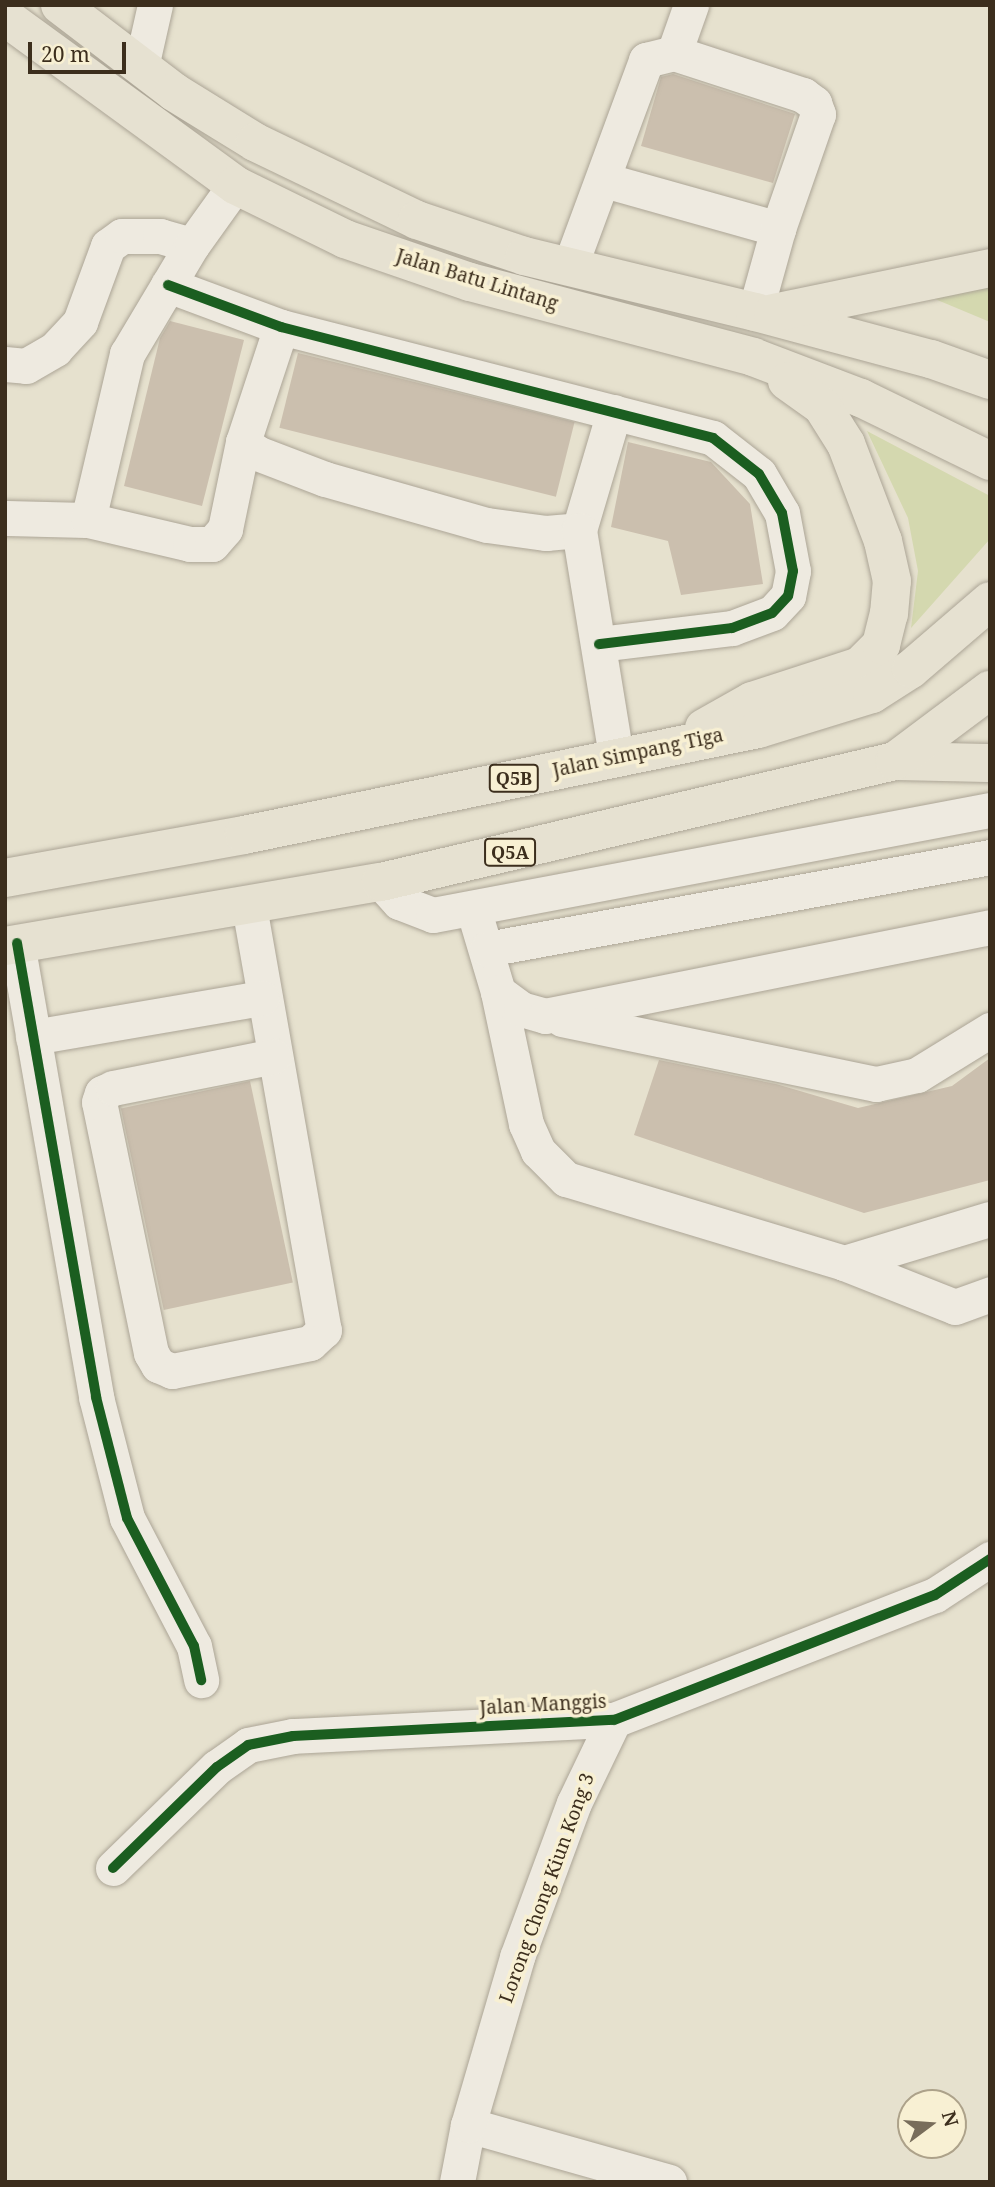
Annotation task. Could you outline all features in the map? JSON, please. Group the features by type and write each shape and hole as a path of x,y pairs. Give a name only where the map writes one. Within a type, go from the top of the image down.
{"main road":[{"name":"Jalan Batu Lintang","path":"60,5 141,67 255,142 417,220 524,256 760,313 931,359 990,380"},
{"name":"Jalan Batu Lintang","path":"5,17 235,185 345,239 470,282 752,357 860,397 990,461"},
{"path":"760,313 990,268"},
{"path":"674,745 752,701 860,666 881,645 890,614 892,581 883,541 846,444 822,406 752,357"},
{"name":"Jalan Simpang Tiga","path":"5,878 244,835 758,729 872,694 911,669 990,601"},
{"name":"Q5A","path":"11,944 381,882 895,761 990,690"},
{"path":"895,761 990,762"}],"street":[{"path":"141,67 155,5"},
{"path":"674,53 691,5"},
{"path":"570,266 604,180 646,60 674,53 814,103 818,114 778,229 760,313"},
{"path":"604,180 778,229"},
{"path":"88,520 127,354 167,285 235,185"},
{"path":"5,364 26,366 55,349 80,323 108,246 122,236 160,236 192,246"},
{"path":"167,285 281,327 713,438 759,474 782,513 793,571 789,596 762,617 732,628 599,644"},
{"path":"5,518 88,520 190,544 212,544 225,529 243,442 281,327"},
{"path":"614,412 579,530 616,757"},
{"path":"243,442 257,453 325,479 487,525 546,533 579,530"},
{"path":"381,882 399,902 433,915 990,810"},
{"path":"521,849 543,939"},
{"path":"487,950 990,858"},
{"path":"249,906 262,998 274,1056 324,1330 310,1343 172,1371 158,1365 151,1353 99,1102 102,1093 113,1088 274,1056"},
{"path":"473,908 498,992 526,1124 538,1151 566,1179 844,1263 955,1307 990,1294"},
{"path":"545,1016 990,927"},
{"path":"11,944 33,1037 96,1397 127,1518 194,1646 201,1680"},
{"path":"498,992 521,1009 545,1016 876,1084 917,1074 990,1030"},
{"path":"33,1037 262,998"},
{"path":"844,1263 990,1219"},
{"name":"Jalan Manggis","path":"113,1868 217,1767 248,1745 293,1736 614,1720 935,1595 990,1559"},
{"name":"Lorong Chong Kiun Kong 3","path":"457,2182 468,2125 517,1957 574,1803 614,1720"},
{"path":"468,2125 669,2182"}],"green space":[{"path":"990,281 990,322 923,294"},
{"path":"867,431 990,496 990,539 911,628 918,571 908,518"}],"building":[{"path":"673,74 795,114 773,183 641,146 661,77"},
{"path":"170,321 244,340 202,506 124,486 160,338"},
{"path":"298,353 575,422 556,497 279,428"},
{"path":"628,442 711,462 750,504 763,584 681,595 668,541 611,527"},
{"path":"990,1058 990,1180 864,1213 634,1135 659,1060 776,1084 858,1108 952,1086"},
{"path":"250,1081 293,1282 164,1310 121,1108"}],"cycle path":[{"path":"168,285 281,327 713,438 759,474 782,513 793,571 788,596 772,613 732,628 599,644"},
{"path":"17,943 96,1397 127,1518 194,1646 201,1680"},
{"path":"113,1868 217,1767 248,1745 293,1736 614,1720 935,1595 990,1559"}]}
